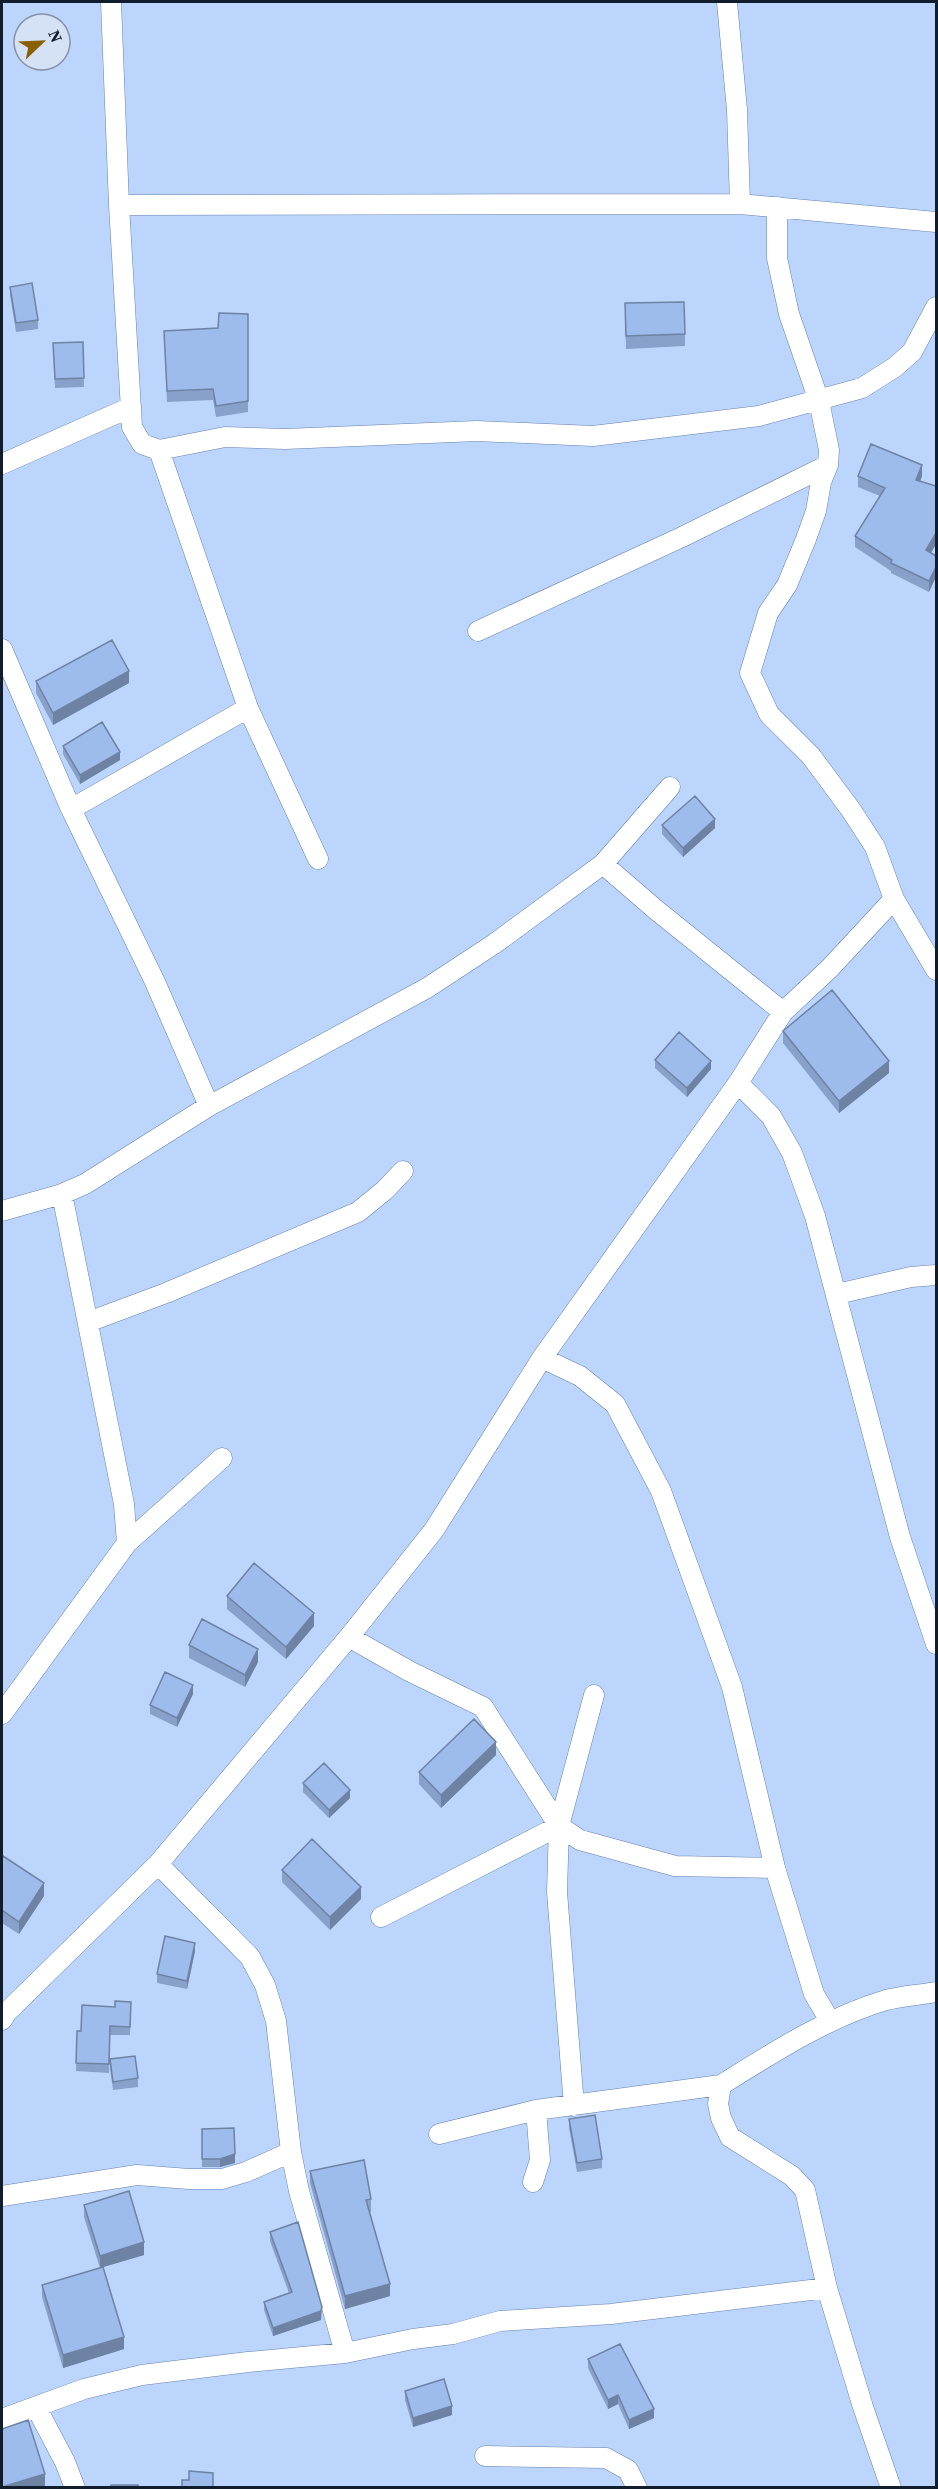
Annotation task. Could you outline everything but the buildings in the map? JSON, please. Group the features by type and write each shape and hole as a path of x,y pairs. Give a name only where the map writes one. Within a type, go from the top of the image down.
{"street":[{"path":"111,2 119,205 132,427 142,444 159,450 225,437 285,439 477,431 593,436 759,416 862,388 912,352 936,307"},
{"path":"727,2 737,110 740,204"},
{"path":"119,205 740,204 936,222"},
{"path":"777,207 777,258 789,314 819,401 829,450 828,465 821,482 816,511 787,585 768,613 750,673 769,714 811,756 875,847 894,898 936,970"},
{"path":"2,464 131,407"},
{"path":"159,450 248,708 318,860"},
{"path":"478,631 682,537 828,465"},
{"path":"2,649 70,809 155,982 209,1106"},
{"path":"70,809 248,708"},
{"path":"2,1211 62,1194 85,1184 209,1106 427,988 494,944 603,864 670,787"},
{"path":"603,864 783,1012"},
{"path":"2,2020 7,2012 158,1864 349,1637 434,1530 542,1358 738,1083 783,1012 830,968 894,898"},
{"path":"738,1083 771,1116 792,1153 815,1216 900,1537 936,1644"},
{"path":"88,1322 165,1293 358,1212 385,1190 403,1171"},
{"path":"62,1194 124,1504 127,1543"},
{"path":"837,1294 911,1277 936,1275"},
{"path":"542,1358 580,1376 615,1404 661,1491 732,1687 775,1868 813,1994 830,2021"},
{"path":"2,1714 127,1543 222,1458"},
{"path":"349,1637 409,1671 483,1707 559,1826 580,1840 675,1866 775,1868"},
{"path":"574,2106 557,1892 559,1826 594,1695"},
{"path":"381,1917 559,1826"},
{"path":"158,1864 250,1957 266,1985 276,2021 291,2152 308,2229 345,2353"},
{"path":"439,2134 536,2110 721,2085 787,2044 830,2021 887,2000 936,1992"},
{"path":"721,2085 718,2104 721,2118 730,2137 792,2176 805,2190 827,2288 863,2407 891,2487"},
{"path":"533,2182 540,2160 536,2110"},
{"path":"2,2196 137,2175 189,2180 222,2179 246,2172 291,2152"},
{"path":"2,2419 84,2390 142,2375 345,2353 413,2339 453,2334 500,2321 611,2314 827,2288"},
{"path":"36,2407 65,2462 75,2487"},
{"path":"485,2456 606,2458 628,2470 636,2487"}]}
